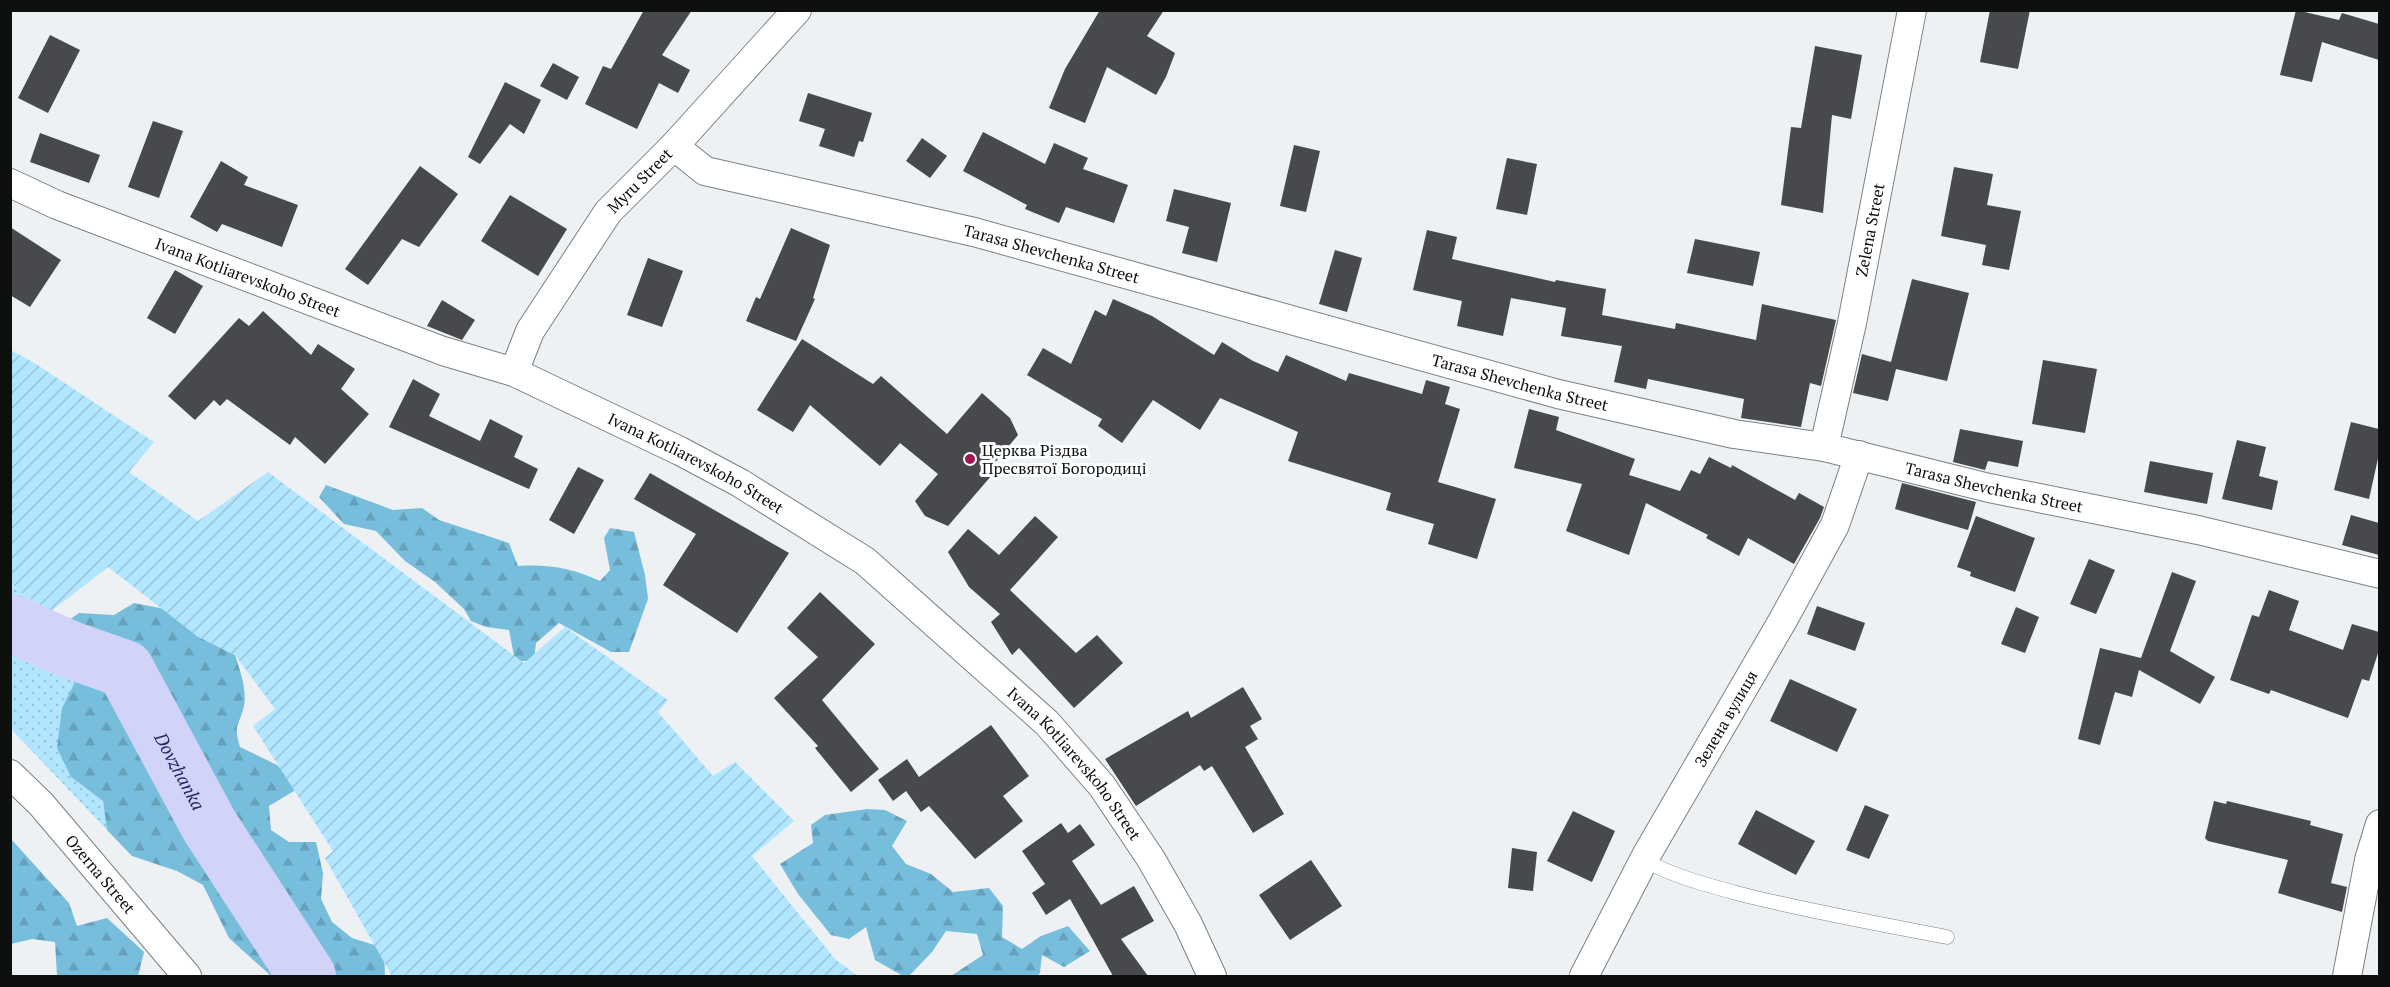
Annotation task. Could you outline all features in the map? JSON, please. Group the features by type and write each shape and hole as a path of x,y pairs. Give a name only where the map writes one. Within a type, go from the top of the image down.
{"street":[{"name":"Myru Street","path":"514,372 530,331 608,212 674,146 797,10"},
{"name":"Zelena Street","path":"1824,447 1852,323 1912,10"},
{"name":"Tarasa Shevchenka Street","path":"674,146 705,171 974,232 1558,394 1734,434 1824,447 1989,488 2198,530 2379,574"},
{"name":"Ivana Kotliarevskoho Street","path":"10,183 68,209 421,343 514,372 720,472 865,561 1047,723 1102,786 1151,859 1188,924 1212,976"},
{"name":"Зелена вулиця","path":"1584,976 1644,860 1783,620 1835,525 1859,455"},
{"name":"Ozerna Street","path":"10,774 41,804 187,976"},
{"path":"2347,976 2369,860 2379,824"}],"lane":[{"path":"1644,860 1672,875 1697,883 1778,903 1947,937"}],"shaded area":[{"path":"11,350 154,442 129,472 198,521 268,472 524,663 565,627 668,700 658,712 713,776 735,762 794,821 752,856 835,959 858,976 392,976 325,858 333,851 253,726 275,709 235,655 197,636 108,567 50,612 19,591 11,582"},
{"path":"10,582 19,591 66,622 74,684 62,708 71,777 103,801 107,830 11,729"}],"green space":[{"path":"326,485 393,510 422,508 439,520 509,543 518,566 560,568 600,581 610,570 604,538 610,528 634,532 645,575 648,599 629,652 611,652 559,623 536,643 534,661 515,661 509,630 486,627 471,621 464,609 435,582 405,561 376,531 344,524 319,497"},
{"path":"11,597 42,626 11,615"},
{"path":"134,603 165,609 197,636 235,655 245,693 244,706 237,725 240,747 277,765 299,788 269,806 271,830 289,842 316,842 323,873 321,899 332,922 352,938 384,948 385,976 271,976 229,938 203,885 177,871 132,856 107,830 103,801 71,777 57,748 62,708 74,684 66,622 79,613 114,615"},
{"path":"867,809 885,810 907,821 892,846 906,864 931,874 953,892 989,888 1003,906 1002,937 1022,949 1041,936 1068,926 1090,951 1064,967 1042,955 1040,973 1037,976 951,976 983,955 977,934 946,931 932,952 909,976 903,976 875,960 866,927 849,939 831,935 798,894 780,864 813,843 811,825 825,815"},
{"path":"10,812 11,839 69,903 77,926 107,918 144,952 138,976 57,976 55,942 32,939 11,944"}],"building":[{"path":"644,10 692,10 662,55 690,70 678,93 659,83 637,129 585,104 603,66 611,69"},
{"path":"1100,10 1164,10 1147,36 1175,53 1156,95 1107,67 1085,123 1049,108 1065,69"},
{"path":"1990,10 2030,10 2018,69 1980,62"},
{"path":"2296,10 2339,20 2342,13 2379,24 2379,60 2322,42 2312,82 2280,75"},
{"path":"50,35 80,50 48,113 18,98"},
{"path":"1815,46 1862,55 1851,119 1832,115 1823,213 1781,205 1791,127 1801,128"},
{"path":"553,63 579,77 567,100 540,86"},
{"path":"505,82 541,100 524,134 510,124 480,164 468,157"},
{"path":"808,93 872,113 863,142 859,141 854,157 819,146 825,129 799,121"},
{"path":"153,121 183,131 159,198 128,187"},
{"path":"983,132 1045,164 1054,143 1088,158 1083,169 1128,185 1114,223 1066,207 1059,223 1025,209 1027,205 963,171"},
{"path":"40,133 100,155 89,183 30,162"},
{"path":"922,138 947,156 930,178 906,161"},
{"path":"1294,145 1320,151 1306,212 1280,206"},
{"path":"1507,158 1537,164 1527,215 1496,209"},
{"path":"221,161 248,177 244,185 298,205 282,247 222,224 217,232 190,217"},
{"path":"420,166 458,194 419,247 402,239 368,285 345,269"},
{"path":"1954,167 1993,174 1987,205 2021,211 2009,270 1982,265 1986,245 1941,236"},
{"path":"1174,189 1231,203 1217,262 1182,253 1189,227 1166,221"},
{"path":"510,195 567,229 538,276 481,241"},
{"path":"10,227 61,260 30,307 10,295"},
{"path":"791,228 830,245 813,298 815,299 796,341 746,321 756,297 760,299"},
{"path":"1427,230 1457,237 1452,259 1555,282 1556,280 1606,289 1602,315 1675,329 1676,323 1756,340 1762,304 1836,320 1821,386 1810,383 1801,427 1741,418 1744,399 1648,379 1646,389 1614,382 1622,346 1561,336 1566,308 1511,298 1503,336 1457,326 1462,301 1413,290"},
{"path":"1695,239 1760,252 1753,286 1687,273"},
{"path":"1335,250 1362,258 1347,312 1319,304"},
{"path":"648,258 683,271 662,327 627,315"},
{"path":"175,270 203,286 175,334 147,318"},
{"path":"1912,279 1969,293 1947,381 1896,369 1888,401 1853,393 1862,354 1891,362"},
{"path":"1113,299 1152,316 1214,355 1222,342 1253,361 1278,372 1286,355 1346,381 1349,373 1422,394 1426,380 1450,387 1445,404 1460,409 1438,482 1496,499 1477,559 1428,544 1434,524 1386,510 1391,493 1288,461 1298,432 1220,398 1200,430 1153,400 1122,443 1098,426 1102,419 1027,375 1043,348 1071,364 1095,310 1106,316"},
{"path":"442,300 475,320 462,340 427,326"},
{"path":"263,311 311,355 318,344 355,369 341,389 369,414 325,464 295,437 290,445 227,399 220,406 214,400 195,420 168,396 239,318 249,326"},
{"path":"802,339 873,384 881,376 947,434 982,393 1010,418 1018,435 988,471 992,475 948,526 925,516 915,501 938,474 900,443 880,466 810,405 793,432 757,410"},
{"path":"2043,360 2097,369 2085,433 2032,424"},
{"path":"413,379 440,394 429,416 480,441 490,419 523,436 514,457 538,469 529,489 389,427"},
{"path":"1529,409 1559,417 1556,430 1635,459 1629,475 1680,491 1691,470 1700,474 1709,457 1731,468 1732,465 1795,500 1799,493 1824,507 1794,564 1748,538 1739,556 1706,538 1708,535 1646,503 1629,555 1566,531 1582,484 1514,468"},
{"path":"2351,422 2379,429 2379,454 2369,499 2334,490"},
{"path":"1960,429 2023,441 2018,467 1988,461 1985,470 1953,462"},
{"path":"2237,440 2266,447 2259,476 2278,481 2272,510 2222,499"},
{"path":"2150,461 2213,473 2207,504 2144,492"},
{"path":"578,467 604,480 574,534 549,520"},
{"path":"650,473 789,553 737,633 663,585 696,534 634,499"},
{"path":"1902,483 1976,502 1968,530 1895,509"},
{"path":"2351,515 2379,523 2379,555 2342,545"},
{"path":"1035,516 1058,537 1010,590 1076,653 1097,635 1123,663 1074,708 1019,648 1012,655 991,622 1000,614 969,587 948,552 968,529 999,555"},
{"path":"1976,516 2035,538 2015,592 1970,576 1971,572 1957,567"},
{"path":"2089,559 2115,570 2096,614 2070,604"},
{"path":"2172,572 2196,581 2170,651 2215,677 2200,704 2139,670 2132,697 2115,692 2100,745 2078,739 2100,648 2141,658"},
{"path":"2269,590 2299,601 2289,630 2343,650 2352,624 2379,632 2379,650 2369,681 2362,679 2348,718 2271,690 2269,694 2230,680 2252,615 2259,617"},
{"path":"820,592 875,644 822,700 879,769 851,792 815,748 818,746 774,698 818,657 787,628"},
{"path":"1817,606 1865,623 1855,651 1807,634"},
{"path":"2016,607 2039,617 2025,653 2001,644"},
{"path":"1790,679 1857,709 1837,752 1770,721"},
{"path":"1243,687 1262,719 1250,726 1258,739 1245,747 1284,814 1253,833 1212,766 1204,771 1200,765 1136,806 1105,759 1188,711 1191,718"},
{"path":"991,725 1029,776 1003,796 1023,821 975,859 929,806 921,812 906,791 893,801 878,780 907,759 919,777"},
{"path":"2214,801 2226,804 2227,801 2311,821 2310,825 2343,834 2331,883 2347,887 2342,912 2278,893 2288,860 2208,841 2205,838"},
{"path":"1865,805 1889,815 1869,859 1846,850"},
{"path":"1756,810 1815,841 1796,875 1738,844"},
{"path":"1573,811 1615,831 1592,882 1547,861"},
{"path":"1061,823 1068,833 1080,824 1095,845 1072,861 1101,905 1134,886 1154,921 1121,939 1148,976 1113,976 1070,899 1046,915 1032,893 1045,884 1022,851"},
{"path":"1512,848 1537,852 1533,891 1508,888"},
{"path":"1311,860 1342,906 1290,940 1259,895"}],"waterway":[{"name":"Dovzhanka","path":"10,623 68,649 125,669 209,825 307,976"}],"place":[{"name":"Церква Різдва Пресвятої Богородиці","path":"970,459"}]}
